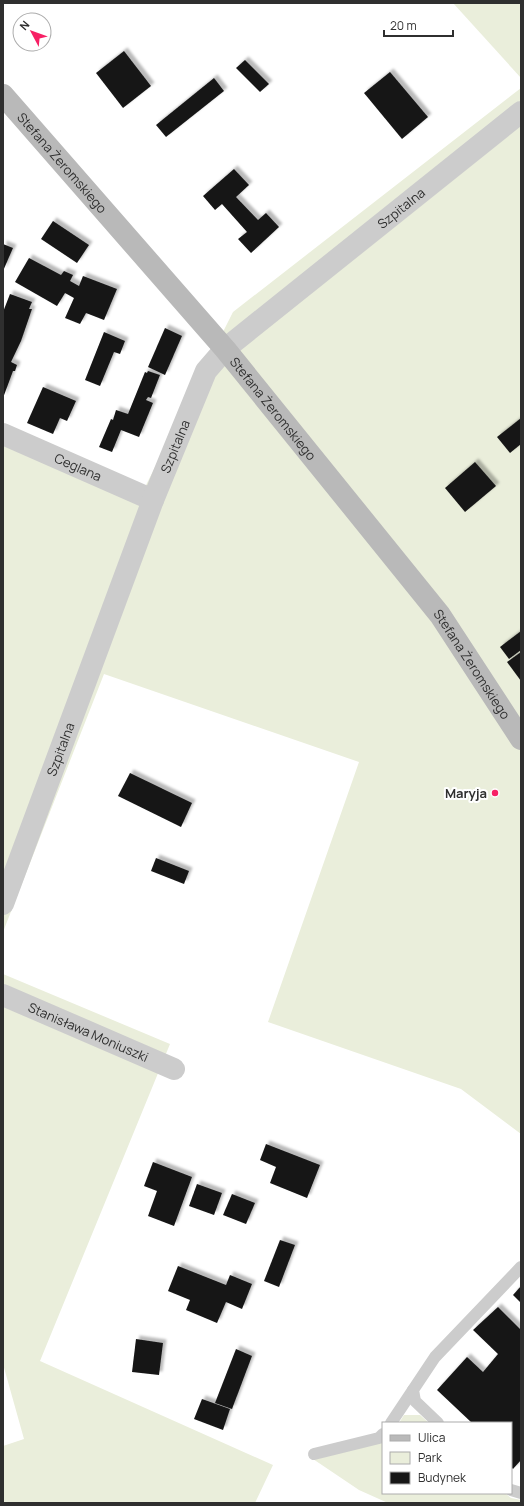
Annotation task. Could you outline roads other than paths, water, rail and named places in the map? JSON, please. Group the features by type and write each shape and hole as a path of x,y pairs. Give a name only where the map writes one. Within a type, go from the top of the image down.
{"main road":[{"name":"Stefana Żeromskiego","path":"3,95 225,349 440,615 518,728"}],"street":[{"name":"Szpitalna","path":"3,904 153,500 206,372 225,349 521,112"},
{"name":"Ceglana","path":"3,434 153,500"},
{"name":"Stanisława Moniuszki","path":"3,995 174,1068"}],"lane":[{"path":"392,1422 435,1357 521,1267"},
{"path":"413,1390 415,1402 437,1422"},
{"path":"400,1409 419,1405"},
{"path":"314,1454 379,1438 382,1435"}],"place":[{"name":"Maryja","path":"495,793"}]}
